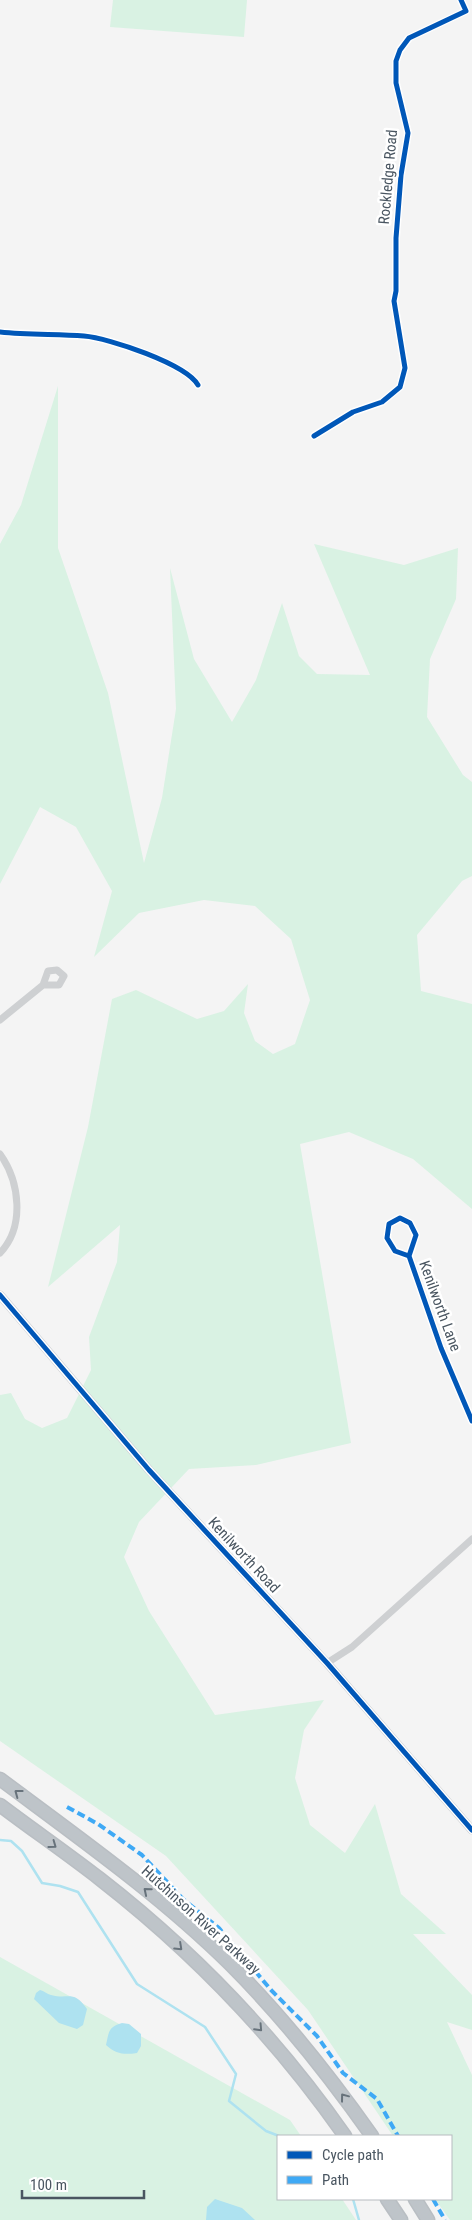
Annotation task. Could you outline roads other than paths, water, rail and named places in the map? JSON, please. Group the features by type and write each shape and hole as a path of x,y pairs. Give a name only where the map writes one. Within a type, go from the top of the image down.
{"highway":[{"name":"Hutchinson River Parkway","path":"0,1779 122,1870 230,1964 295,2035 371,2135"},
{"path":"0,1805 100,1879 201,1967 278,2048 344,2135"},
{"path":"388,2200 400,2220"},
{"path":"416,2200 428,2220"}],"street":[{"name":"Rockledge Road","path":"314,436 353,412 382,402 400,387 405,368 394,301 401,175 408,133 396,83 396,61 400,50 409,38 466,11 461,0"},
{"path":"0,332 86,336 136,351 167,363 187,373 198,385"},
{"path":"0,1020 43,985"},
{"path":"0,1154 10,1168 18,1208 8,1246 0,1254"},
{"name":"Kenilworth Lane","path":"409,1256 395,1251 387,1238 389,1224 400,1218 410,1223 416,1235 409,1256 442,1348 472,1421"},
{"name":"Kenilworth Road","path":"0,1295 148,1470 327,1663 472,1830"},
{"path":"327,1663 352,1647 472,1539"}],"water":[{"path":"40,1990 51,1995 70,1996 78,1999 87,2009 83,2025 77,2029 59,2023 34,1999 36,1993"},
{"path":"122,2023 129,2024 141,2034 141,2046 137,2053 120,2053 106,2045 112,2028"},
{"path":"215,2199 242,2208 255,2220 206,2220 207,2207"}],"waterway":[{"path":"0,1840 11,1841 22,1851 42,1883 78,1892 137,1984 205,2027 236,2074 229,2101 266,2131 277,2135"},
{"path":"353,2200 359,2220"}]}
